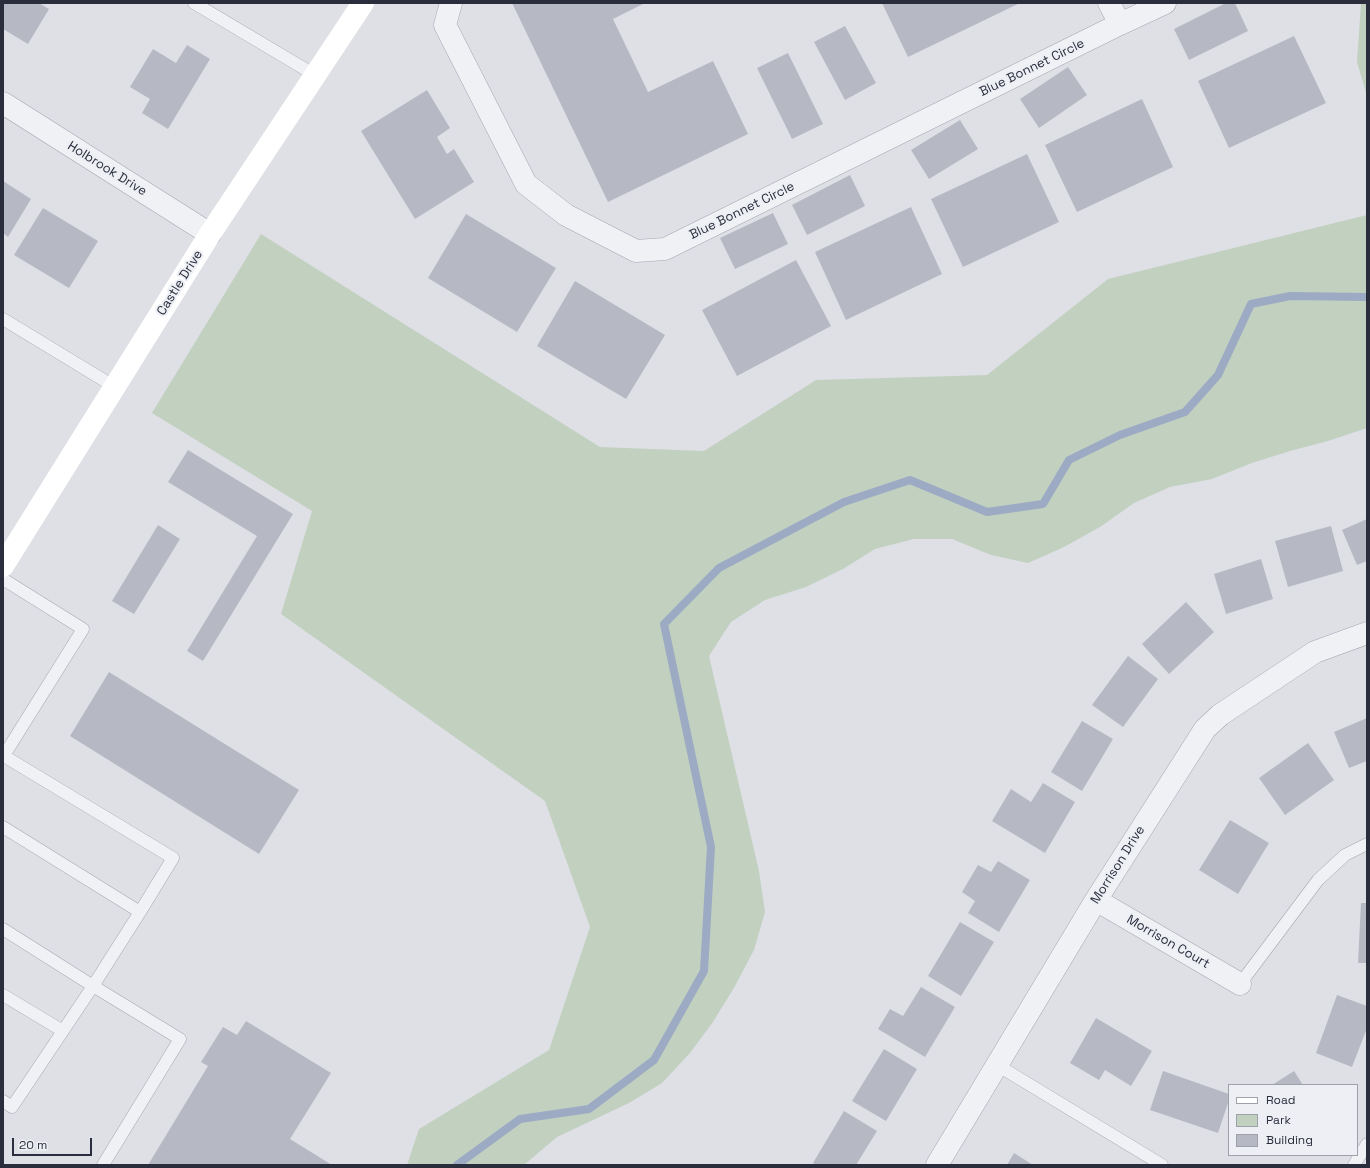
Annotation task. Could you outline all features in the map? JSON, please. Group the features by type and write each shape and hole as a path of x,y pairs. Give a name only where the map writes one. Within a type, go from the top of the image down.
{"main road":[{"name":"Castle Drive","path":"6,554 115,387 210,234 363,3"}],"street":[{"name":"Blue Bonnet Circle","path":"451,3 445,25 526,184 566,215 636,251 665,249 1165,3"},
{"path":"1109,3 1120,24"},
{"name":"Holbrook Drive","path":"3,103 210,234"},
{"name":"Morrison Drive","path":"937,1165 1096,900 1205,729 1220,715 1315,652 1367,633"},
{"name":"Morrison Court","path":"1096,900 1240,984"}],"lane":[{"path":"194,3 315,75"},
{"path":"3,319 115,387"},
{"path":"3,579 83,629 3,756 173,858 93,986 12,1107 3,1101"},
{"path":"3,827 140,912"},
{"path":"1240,984 1318,880 1345,855 1367,844"},
{"path":"3,929 180,1039 103,1165"},
{"path":"3,995 63,1031"},
{"path":"997,1065 1162,1165"},
{"path":"1354,1165 1367,1144"}],"green space":[{"path":"1361,3 1367,3 1367,96 1357,62"},
{"path":"1367,215 1367,428 1252,463 1212,479 1170,487 1134,503 1100,527 1064,547 1028,563 991,555 952,539 914,539 875,549 843,569 806,587 765,600 731,622 709,656 759,871 765,912 754,950 735,986 713,1022 690,1053 662,1083 629,1103 557,1137 524,1165 407,1165 419,1129 549,1050 590,927 545,801 281,614 312,511 152,413 261,234 600,447 704,451 816,380 987,375 1108,279"}],"building":[{"path":"3,3 39,3 49,9 28,44 3,29"},
{"path":"512,3 645,3 613,19 648,92 713,61 748,134 608,202"},
{"path":"882,3 1020,3 908,57"},
{"path":"1226,3 1235,3 1248,31 1189,60 1174,29"},
{"path":"845,26 876,83 845,100 814,42"},
{"path":"1294,36 1326,103 1229,148 1198,81"},
{"path":"187,45 210,59 168,129 142,113 150,99 130,87 153,49 176,63"},
{"path":"788,53 823,124 792,139 757,68"},
{"path":"1068,67 1087,95 1039,128 1020,99"},
{"path":"427,90 450,128 437,137 447,154 454,149 474,182 415,219 361,131"},
{"path":"1142,99 1173,167 1077,212 1045,145"},
{"path":"960,120 978,149 929,179 911,150"},
{"path":"1027,154 1059,222 963,267 931,199"},
{"path":"850,175 865,206 807,235 792,205"},
{"path":"3,181 31,199 8,237 3,233"},
{"path":"911,207 942,274 846,320 815,252"},
{"path":"43,208 98,241 69,288 14,255"},
{"path":"773,213 788,244 735,269 720,238"},
{"path":"466,214 556,268 517,332 428,278"},
{"path":"796,260 831,326 737,376 702,310"},
{"path":"575,281 665,335 626,399 537,346"},
{"path":"188,450 293,514 203,661 187,651 257,536 168,482"},
{"path":"1367,519 1367,561 1357,565 1342,530"},
{"path":"158,525 180,539 134,614 112,601"},
{"path":"1331,526 1343,571 1288,587 1275,541"},
{"path":"1261,559 1273,599 1226,614 1214,574"},
{"path":"1186,602 1214,632 1169,674 1142,644"},
{"path":"1128,656 1158,679 1123,727 1092,705"},
{"path":"109,672 299,790 259,854 70,736"},
{"path":"1367,718 1367,761 1349,768 1334,732"},
{"path":"1082,721 1113,739 1082,791 1051,772"},
{"path":"1308,743 1334,780 1285,815 1259,778"},
{"path":"1043,783 1075,802 1045,853 992,821 1011,789 1031,802"},
{"path":"1230,820 1269,843 1238,894 1199,870"},
{"path":"998,861 1030,880 999,932 968,913 975,901 962,892 978,865 991,872"},
{"path":"1361,903 1367,903 1367,963 1358,963"},
{"path":"960,922 994,942 961,996 928,976"},
{"path":"921,987 955,1007 925,1057 878,1029 890,1009 903,1016"},
{"path":"1337,995 1367,1006 1367,1028 1352,1067 1316,1053"},
{"path":"1096,1018 1152,1051 1131,1086 1105,1070 1099,1080 1070,1063"},
{"path":"246,1021 331,1073 290,1139 332,1165 148,1165 208,1066 201,1062 223,1027 237,1035"},
{"path":"884,1049 917,1069 886,1121 852,1101"},
{"path":"1163,1071 1228,1094 1228,1103 1218,1133 1150,1110"},
{"path":"1294,1071 1302,1084 1274,1084"},
{"path":"844,1111 877,1131 856,1165 816,1165 813,1163"},
{"path":"1014,1153 1033,1165 1007,1165"}],"waterway":[{"path":"457,1165 520,1119 589,1109 654,1060 704,971 711,847 664,624 719,568 844,502 910,480 987,512 1043,504 1069,460 1120,435 1185,412 1218,375 1251,304 1290,296 1367,297"}]}
